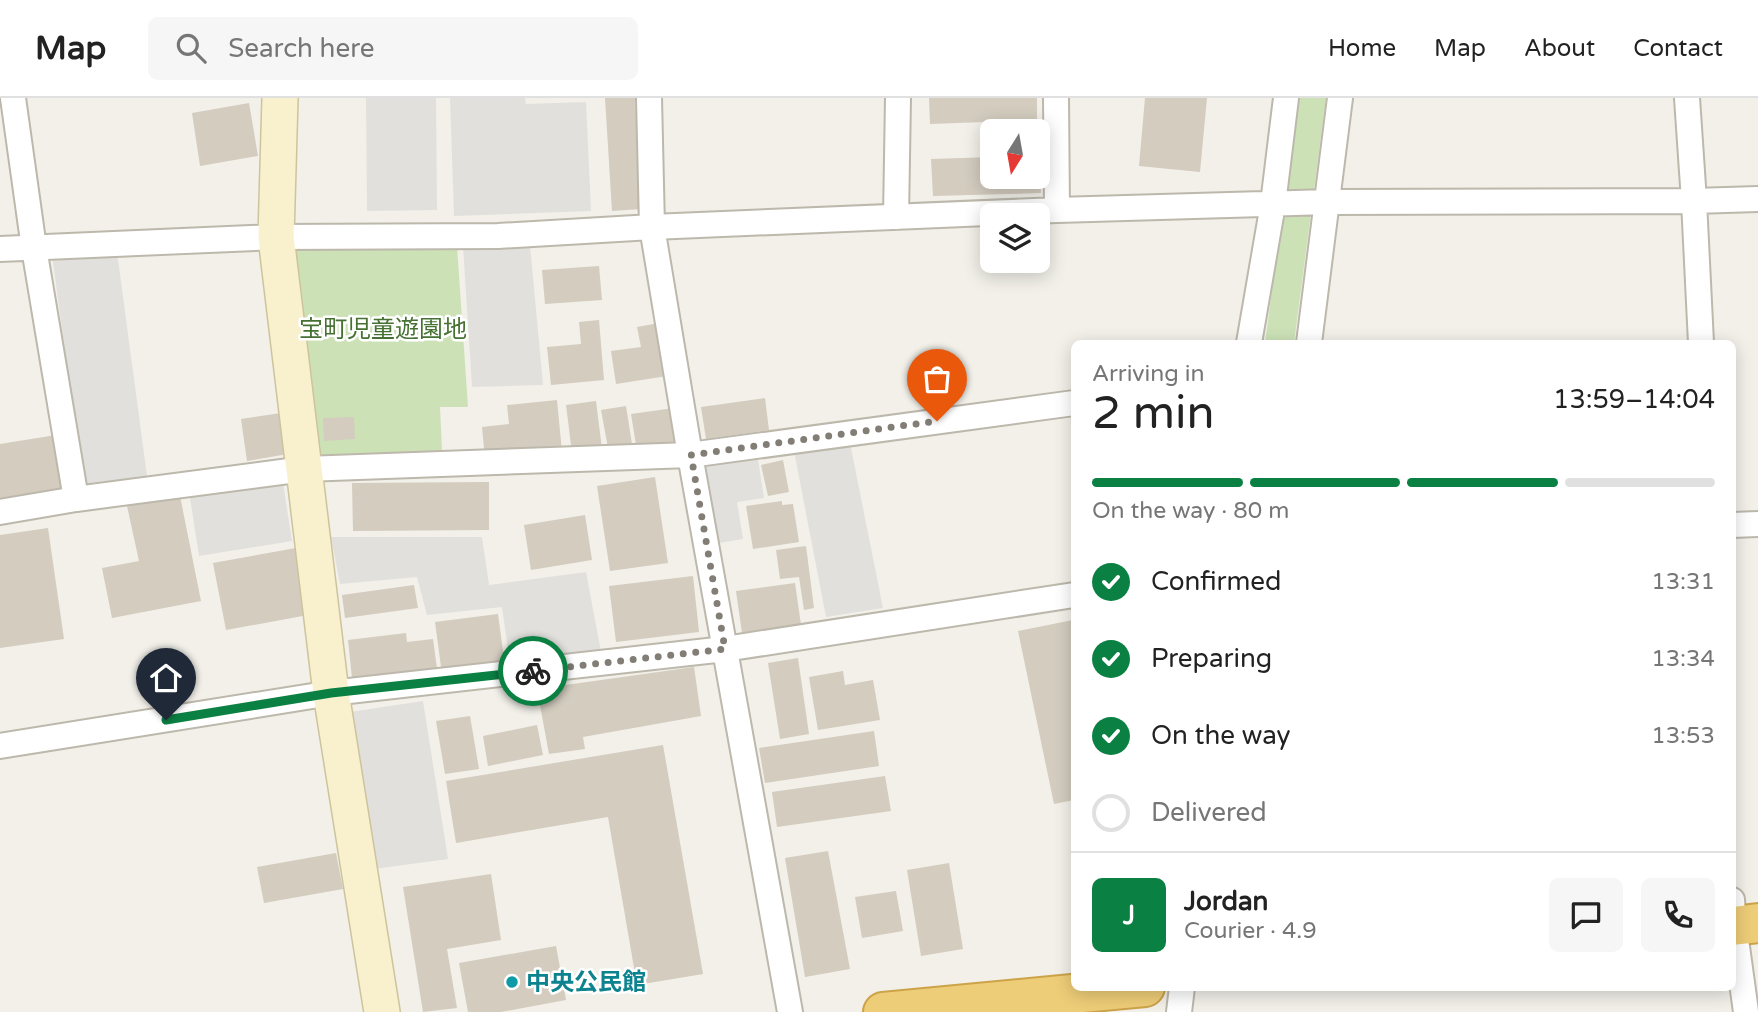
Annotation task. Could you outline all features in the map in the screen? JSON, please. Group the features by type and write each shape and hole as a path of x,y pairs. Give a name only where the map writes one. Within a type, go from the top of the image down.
{"highway":[{"path":"883,1012 1103,991"}],"street":[{"path":"13,98 34,248 76,499"},
{"path":"280,98 276,237 331,693 382,1012"},
{"path":"649,98 652,227 790,1012"},
{"path":"896,217 898,98"},
{"path":"1056,98 1057,210"},
{"path":"1249,340 1273,204 1286,98"},
{"path":"1309,340 1339,98"},
{"path":"1686,98 1701,340"},
{"path":"0,250 276,237 498,236 1057,210 1328,202 1758,199"},
{"path":"0,512 76,499 304,469 691,455 1071,403"},
{"path":"1736,525 1758,524"},
{"path":"0,746 331,693 725,649 1071,595"},
{"path":"1739,918 1746,1012"},
{"path":"1179,1012 1182,991"}],"green space":[{"path":"1297,98 1326,98 1294,340 1265,340"},
{"name":"宝町児童遊園地","path":"457,246 468,407 440,407 442,451 315,455 295,250"}],"shaded area":[{"path":"366,98 436,98 437,210 367,211"},
{"path":"450,98 525,98 526,104 586,102 591,211 454,216"},
{"path":"530,245 543,385 472,387 463,246"},
{"path":"117,252 147,476 82,484 53,261"},
{"path":"850,443 883,608 826,617 794,451"},
{"path":"757,453 764,498 737,502 743,539 713,544 700,462"},
{"path":"282,477 292,541 199,556 189,491"},
{"path":"331,537 482,537 489,585 586,572 601,652 510,664 502,607 427,615 417,577 340,584"},
{"path":"423,701 448,859 374,869 350,712"}],"building":[{"path":"605,98 635,98 641,209 612,211"},
{"path":"929,98 1037,98 1037,119 980,119 980,122 930,124"},
{"path":"1145,98 1207,98 1200,172 1139,166"},
{"path":"249,103 258,156 200,166 192,113"},
{"path":"980,157 980,189 1041,189 1041,193 933,196 931,159"},
{"path":"599,266 602,300 545,304 542,270"},
{"path":"599,320 604,380 551,385 547,347 581,344 579,322"},
{"path":"659,323 667,376 616,384 611,351 641,347 637,327"},
{"path":"765,398 769,430 706,439 701,407"},
{"path":"557,400 562,452 485,459 482,427 509,424 507,405"},
{"path":"596,401 602,449 572,453 566,405"},
{"path":"626,406 632,444 608,448 601,410"},
{"path":"674,408 679,444 637,451 631,414"},
{"path":"281,413 288,454 247,461 241,419"},
{"path":"354,417 355,439 324,441 323,418"},
{"path":"56,435 65,490 0,501 0,444"},
{"path":"783,460 789,492 768,496 761,465"},
{"path":"655,477 668,563 610,571 597,486"},
{"path":"489,482 489,530 353,531 352,483"},
{"path":"180,496 201,601 112,618 102,568 139,561 127,506"},
{"path":"782,501 782,505 793,504 799,542 753,549 746,506"},
{"path":"585,515 592,560 531,570 524,525"},
{"path":"48,528 64,639 0,648 0,535"},
{"path":"806,546 814,608 804,610 799,577 780,579 776,550"},
{"path":"296,548 308,615 226,630 213,563"},
{"path":"693,576 699,632 616,642 609,586"},
{"path":"795,583 801,625 742,633 736,591"},
{"path":"414,585 418,608 345,618 342,595"},
{"path":"498,614 505,666 442,674 435,622"},
{"path":"1071,620 1071,801 1054,804 1018,631"},
{"path":"406,633 407,642 433,639 438,676 409,680 408,671 352,678 348,640"},
{"path":"798,658 809,734 780,739 768,663"},
{"path":"694,667 701,716 583,737 585,749 549,754 537,689"},
{"path":"843,671 845,685 873,680 880,720 818,730 809,677"},
{"path":"470,716 479,769 445,774 436,721"},
{"path":"537,725 543,755 488,766 483,736"},
{"path":"874,731 879,766 765,783 759,748"},
{"path":"663,745 703,974 637,985 608,817 456,843 446,781"},
{"path":"885,776 891,811 777,827 772,792"},
{"path":"828,851 850,969 805,977 785,858"},
{"path":"336,853 343,889 264,903 257,867"},
{"path":"949,863 963,949 921,956 907,870"},
{"path":"491,874 501,940 447,949 457,1008 423,1012 403,887"},
{"path":"896,891 903,931 862,938 855,897"},
{"name":"中央公民館","path":"556,946 566,1000 501,1012 468,1012 459,963"}],"way so far":[{"path":"533,671 725,649 691,455 937,421"}],"place":[{"name":"中央公民館","path":"512,982"}],"route":[{"path":"166,720 331,693 533,671"}]}
